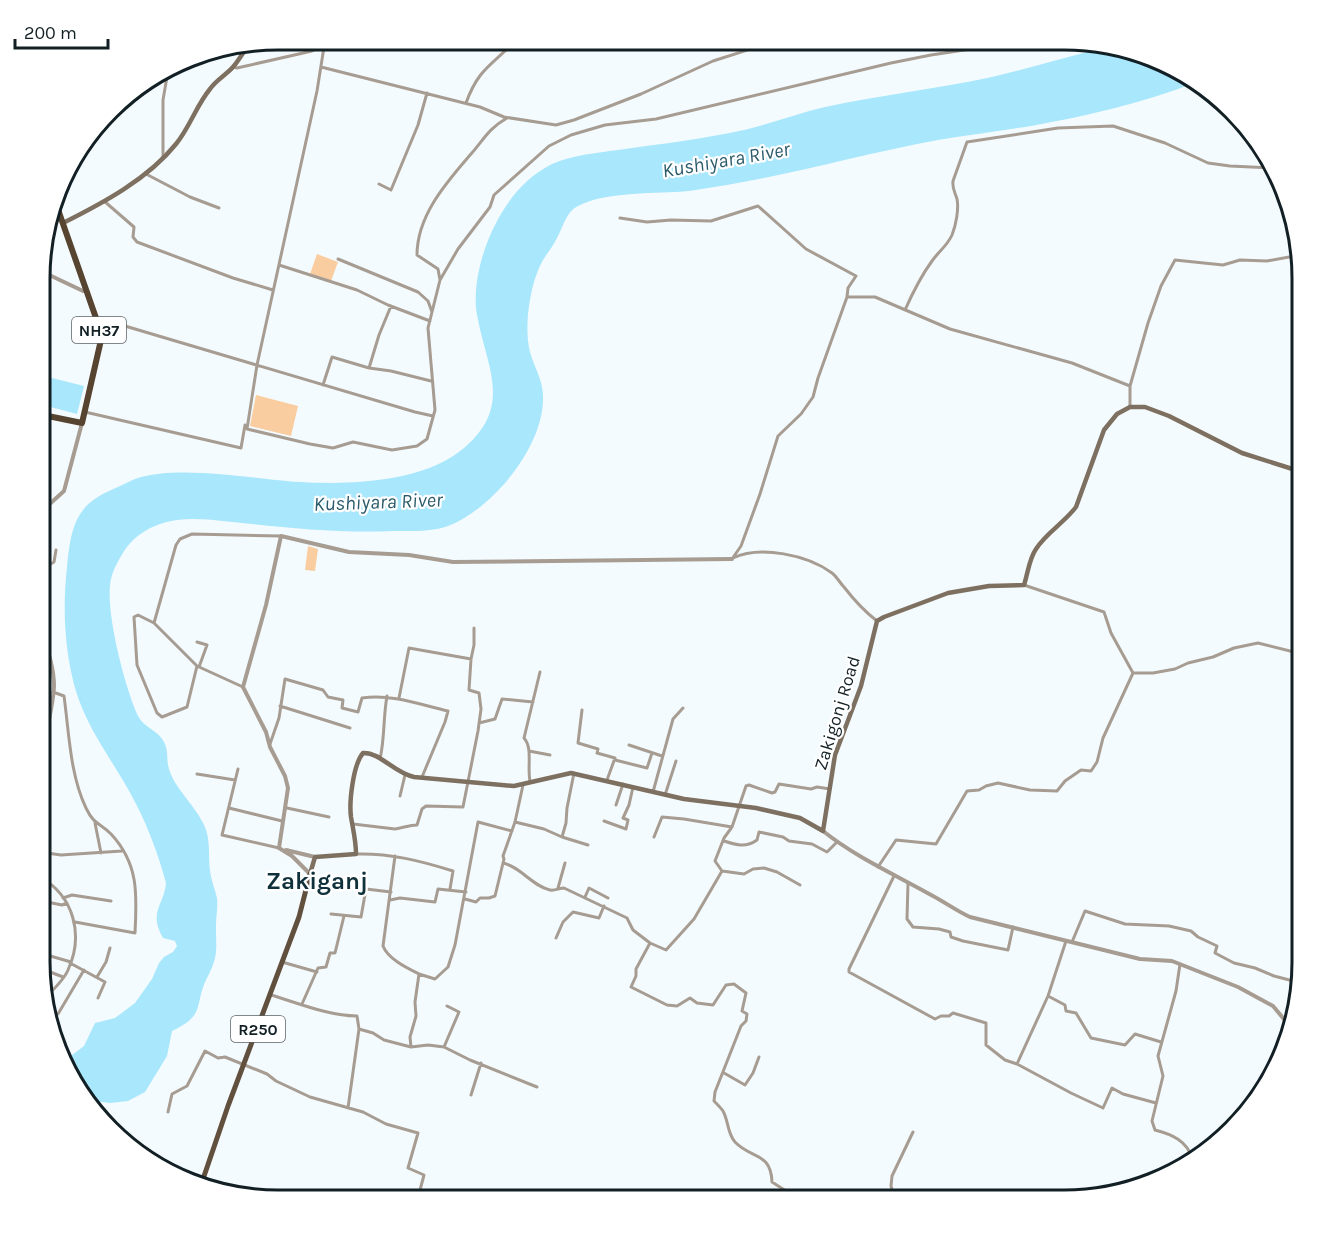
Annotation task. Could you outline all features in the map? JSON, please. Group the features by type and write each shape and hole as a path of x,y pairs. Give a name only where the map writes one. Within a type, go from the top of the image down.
{"highway":[{"name":"NH37","path":"59,212 96,318 101,340 82,423"},
{"path":"50,416 82,423"}],"main road":[{"path":"63,223 104,201 163,157 180,138 212,86 233,67 244,52"},
{"path":"878,621 948,593 989,586 1024,585 1031,557 1037,546 1076,507 1104,430 1117,414 1130,407 1145,408 1169,416 1242,453 1292,469"},
{"name":"Zakigonj Road","path":"823,831 835,755 861,686 878,621"},
{"path":"310,874 315,857 357,854 351,815 358,760 363,753 369,753 405,775 468,782 523,785 574,773 684,799 738,806 800,818 823,831"},
{"name":"R250","path":"204,1177 282,962 310,874"}],"street":[{"path":"233,67 237,68 312,50"},
{"path":"85,412 241,448 324,50"},
{"path":"466,103 476,81 488,65 505,50"},
{"path":"321,67 466,103 507,118 556,125 650,90 713,61 748,50"},
{"path":"257,365 247,429 333,448 353,442 392,450 417,446 427,439 435,410 428,328 440,280 458,249 490,207 494,195 549,146 571,135 605,125 656,119 921,57 966,50"},
{"path":"163,157 163,100 167,78"},
{"path":"379,183 391,190 418,125 428,93"},
{"path":"440,280 438,269 417,255 417,242 428,212 438,195 492,127 507,118"},
{"path":"905,310 919,281 933,259 946,247 952,234 958,206 957,196 952,188 953,181 967,142 1058,128 1113,126 1165,143 1208,163 1263,168"},
{"path":"144,173 190,197 219,208"},
{"path":"104,201 134,227 133,237 137,242 233,278 273,290"},
{"path":"620,218 647,222 711,221 758,206 806,249 856,276 848,288 848,297 813,397 801,414 778,436 741,546 732,559"},
{"path":"1130,407 1130,386 1148,323 1161,286 1175,260 1204,261 1223,265 1240,260 1267,261 1291,257"},
{"path":"338,259 418,292 428,301 433,313"},
{"path":"279,265 357,290 430,321"},
{"path":"50,276 85,290"},
{"path":"848,297 874,297 950,329 1072,363 1130,386"},
{"path":"369,368 391,306"},
{"path":"96,318 433,416"},
{"path":"323,385 332,357 369,368 431,381"},
{"path":"50,504 64,491 82,423"},
{"path":"154,623 176,545 180,539 192,534 281,536 349,552 409,555 453,562 732,559 742,554 762,551 778,553 812,563 834,574 863,611 878,621"},
{"path":"243,687 266,605 281,536"},
{"path":"50,564 54,562 56,550"},
{"path":"1024,585 1104,612 1111,633 1133,673"},
{"path":"198,642 207,645 198,667 187,707 162,717 157,713 137,665 134,617 138,615 154,623 198,667 243,687 266,732 288,788 287,808 279,848"},
{"path":"353,824 395,829 417,825 422,809 426,806 463,807 479,723 479,693 469,690 474,628"},
{"path":"1133,673 1153,673 1175,669 1234,648 1258,643 1292,652"},
{"path":"399,698 409,648 471,659"},
{"path":"50,661 53,692 50,716"},
{"path":"530,783 527,764 529,746 524,738 540,672"},
{"path":"878,867 896,840 936,844 967,791 979,790 998,783 1030,790 1057,791 1081,770 1091,771 1103,738 1133,673"},
{"path":"270,747 279,718 285,680 323,690 328,697 343,700 342,708 358,712 362,698 387,696 399,698 448,711 422,777"},
{"path":"53,692 64,696 67,731 80,791 95,823 101,853"},
{"path":"380,759 387,696"},
{"path":"479,723 495,719 502,699 533,702"},
{"path":"280,706 350,728"},
{"path":"653,792 673,719 683,708"},
{"path":"582,710 578,742 593,746 598,749 597,753 615,758 615,760 647,768 652,753"},
{"path":"629,745 662,756"},
{"path":"529,751 550,755"},
{"path":"607,780 615,760"},
{"path":"665,795 676,761"},
{"path":"238,769 222,835 315,857"},
{"path":"562,837 574,773"},
{"path":"197,774 235,780"},
{"path":"399,796 405,775"},
{"path":"616,806 623,784"},
{"path":"800,885 777,872 764,868 753,869 744,874 722,871 715,861 732,827 746,786 749,784 772,793 779,784 811,789 817,787 830,789"},
{"path":"465,899 476,902 480,898 495,896 503,856 515,822 523,785"},
{"path":"604,821 626,829 628,820 623,818 633,787"},
{"path":"229,808 284,821"},
{"path":"287,808 329,817"},
{"path":"654,837 662,818 684,819 732,827"},
{"path":"395,856 383,946 386,952 420,974 435,979 448,967 455,945 478,822 512,831"},
{"path":"515,822 544,829 588,845"},
{"path":"75,922 135,933 135,881 131,862 110,833 95,823"},
{"path":"823,831 878,867 962,913 1140,959 1172,961 1238,987 1274,1006 1284,1019"},
{"path":"724,841 741,846 751,844 757,840 759,832 783,837 789,841 812,844 827,852 837,842"},
{"path":"279,848 292,856 310,874"},
{"path":"50,853 61,855 123,851"},
{"path":"357,854 395,856 453,871 450,889"},
{"path":"503,863 516,868 525,877 545,888 553,891 564,888 627,918 633,930 650,943 666,950 694,919 722,871"},
{"path":"558,888 565,863"},
{"path":"894,876 849,972 935,1019 953,1013 986,1023 986,1044 1005,1060 1103,1108 1112,1088 1123,1094 1156,1103"},
{"path":"50,882 63,898 76,925 75,949 71,962 64,977 51,991"},
{"path":"908,883 907,919 912,927 939,929 963,942 1008,950 1013,927"},
{"path":"585,897 589,888 608,898"},
{"path":"332,914 361,917 366,889 392,892"},
{"path":"390,900 400,898 435,902 438,889 466,892"},
{"path":"63,898 72,895 111,900"},
{"path":"50,903 62,905 66,903"},
{"path":"556,938 563,922 573,912 599,918 604,906"},
{"path":"1017,1064 1048,996 1069,941 1085,911 1125,924 1169,926 1191,931 1217,946 1215,953 1234,963 1291,981"},
{"path":"302,1004 318,968 326,968 330,953 335,952 344,916"},
{"path":"650,943 636,969 636,976 631,987 660,1003 677,1006 690,998 697,1003 712,1005 726,985 734,984 746,993 742,1011 747,1014 746,1021 741,1026 715,1092 714,1101 723,1110 729,1133 736,1144 764,1160 772,1171 772,1182 784,1190"},
{"path":"97,977 106,962 110,948"},
{"path":"50,956 71,962 106,983 98,998"},
{"path":"282,962 317,972"},
{"path":"1180,964 1176,992 1158,1056 1163,1076 1152,1121 1155,1130 1179,1139 1189,1151"},
{"path":"58,1014 84,970"},
{"path":"50,972 64,977"},
{"path":"411,1047 410,1037 416,1016 415,1002 420,974"},
{"path":"270,995 319,1009 327,1014 357,1016 359,1029 348,1108"},
{"path":"1048,996 1065,1005 1066,1011 1076,1013 1091,1038 1125,1045 1136,1034 1161,1042"},
{"path":"444,1047 459,1012 447,1006"},
{"path":"359,1029 373,1033 384,1040 411,1047 428,1045 444,1047 537,1087"},
{"path":"168,1112 172,1094 187,1086 204,1051 218,1058 225,1057 267,1074 299,1092 363,1112 386,1124 418,1133 408,1168 424,1175 420,1190"},
{"path":"724,1073 745,1085 759,1057"},
{"path":"471,1095 481,1064"},
{"path":"892,1190 892,1176 913,1132"}],"shaded area":[{"path":"317,254 338,262 331,281 310,274"},
{"path":"256,395 298,406 291,436 250,426"},
{"path":"308,546 318,549 315,571 305,570"}],"water":[{"name":"Kushiyara River","path":"1092,51 1123,57 1151,67 1187,86 1135,103 1052,122 938,140 727,185 689,191 617,195 578,206 568,215 543,260 530,300 527,324 528,343 542,384 543,396 541,415 535,435 513,473 482,505 465,518 448,526 421,531 322,530 186,519 153,527 133,540 119,559 111,579 110,609 117,648 127,687 138,716 164,742 172,776 206,830 209,865 217,898 216,953 195,1015 172,1031 167,1056 145,1092 128,1101 98,1101 80,1076 70,1056 84,1046 95,1023 115,1018 135,1003 152,979 159,963 177,946 175,941 163,938 157,921 166,883 153,843 136,804 91,727 77,694 69,662 65,608 69,552 73,530 86,506 99,496 132,480 156,474 190,472 298,482 348,483 400,476 446,461 464,448 479,432 488,417 493,385 477,315 477,281 482,257 495,225 512,198 534,175 568,158 697,139 764,125 825,107 992,77"},
{"path":"50,378 84,386 77,414 50,407"}],"district":[{"name":"Zakiganj","path":"317,881"}]}
